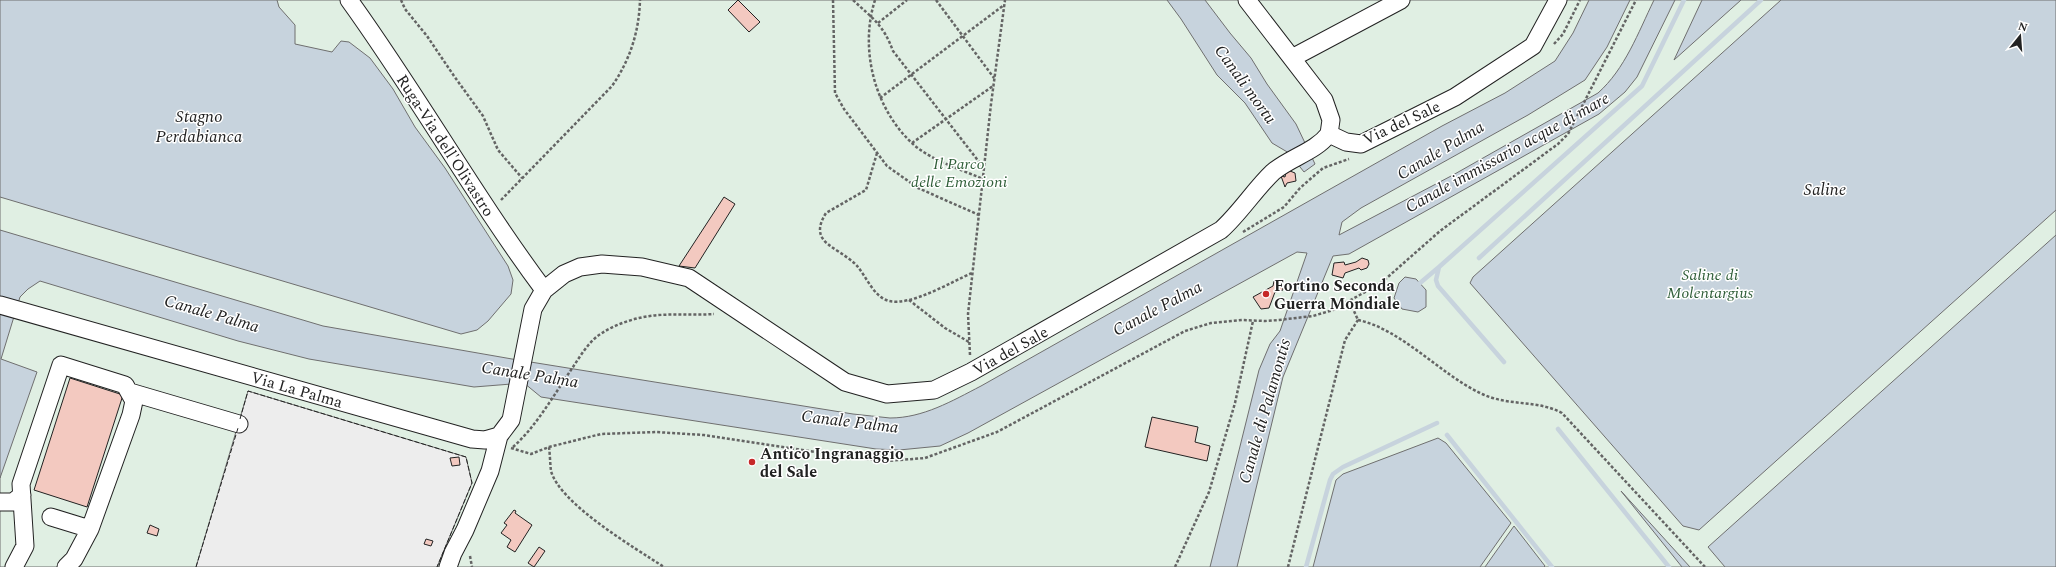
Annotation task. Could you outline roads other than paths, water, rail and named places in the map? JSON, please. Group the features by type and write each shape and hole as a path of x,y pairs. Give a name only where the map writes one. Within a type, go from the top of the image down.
{"street":[{"name":"Ruga-Via dell'Olivastro","path":"349,0 372,31 489,212 544,290"},
{"path":"1247,0 1324,100 1330,116 1329,134"},
{"path":"1292,58 1400,0"},
{"name":"Via del Sale","path":"499,436 511,420 525,346 534,309 544,290 564,274 580,267 602,264 642,267 689,278 845,382 887,394 934,390 971,372 1221,230 1236,217 1273,173 1287,162 1322,143 1329,134 1346,142 1361,144 1455,97 1533,46 1558,0"},
{"name":"Via La Palma","path":"0,305 472,439 485,440 499,436"},
{"path":"14,567 25,546 21,484 61,365 125,384 134,401 131,415 90,529 74,559 66,567"},
{"path":"130,392 239,424"},
{"path":"448,567 490,471 499,436"},
{"path":"0,502 13,502 22,495"},
{"path":"51,517 90,529"}],"water":[{"name":"Stagno Perdabianca","path":"0,0 277,0 279,7 295,25 295,44 332,52 341,41 349,42 370,58 393,89 415,127 445,168 508,266 513,280 511,294 488,321 477,330 461,334 0,197"},
{"name":"Canali mortu","path":"1167,0 1205,0 1251,58 1267,84 1296,124 1315,164 1304,172 1289,153 1272,143 1245,103 1217,75"},
{"path":"1589,0 1630,0 1607,47 1585,80 1528,115 1361,208 1342,222 1339,235 1453,175 1598,93 1608,83 1623,62 1654,0 1675,0 1637,77 1625,92 1599,114 1349,254 1333,256 1283,377 1237,567 1210,567 1259,370 1270,344 1280,331 1307,253 1297,252 968,433 940,446 899,450 876,449 541,397 524,383 474,387 309,359 238,341 40,281 28,289 20,297 1,359 37,372 0,478 0,230 323,326 512,359 853,414 890,418 902,417 937,408 981,386 1442,126 1505,93 1555,61 1573,33"},
{"path":"1702,0 1741,0 1674,60"},
{"name":"Saline","path":"1781,0 2056,0 2056,210 1699,530 1683,526 1470,283 1473,277"},
{"path":"2056,235 2056,567 1725,567 1708,547"},
{"path":"1405,277 1416,279 1426,290 1426,307 1418,312 1402,309 1394,298 1399,283"},
{"path":"1438,438 1446,443 1511,523 1480,567 1313,567 1336,480 1343,474"},
{"path":"1621,491 1690,567 1682,567"},
{"path":"1514,526 1545,566 1544,567 1485,567"}],"waterway":[{"name":"Canale immissario acque di mare","path":"1504,362 1438,286 1436,280 1439,267 1642,86 1684,0"},
{"path":"1479,258 1761,0"},
{"path":"1420,283 1439,267"},
{"path":"1306,567 1330,480 1333,474 1343,467 1437,423"},
{"path":"1558,429 1669,567"},
{"path":"1447,435 1552,567"}],"place":[{"name":"Fortino Seconda Guerra Mondiale","path":"1266,294"},
{"name":"Antico Ingranaggio del Sale","path":"752,462"}],"water label":[{"name":"Canale Palma","path":"1440,150"},
{"name":"Canale Palma","path":"1157,308"},
{"name":"Canale Palma","path":"212,313"},
{"name":"Canale Palma","path":"530,374"},
{"name":"Canale di Palamontis","path":"1264,411"},
{"name":"Canale Palma","path":"850,421"}],"park label":[{"name":"Il Parco delle Emozioni","path":"959,172"},
{"name":"Saline di Molentargius","path":"1710,283"}]}
